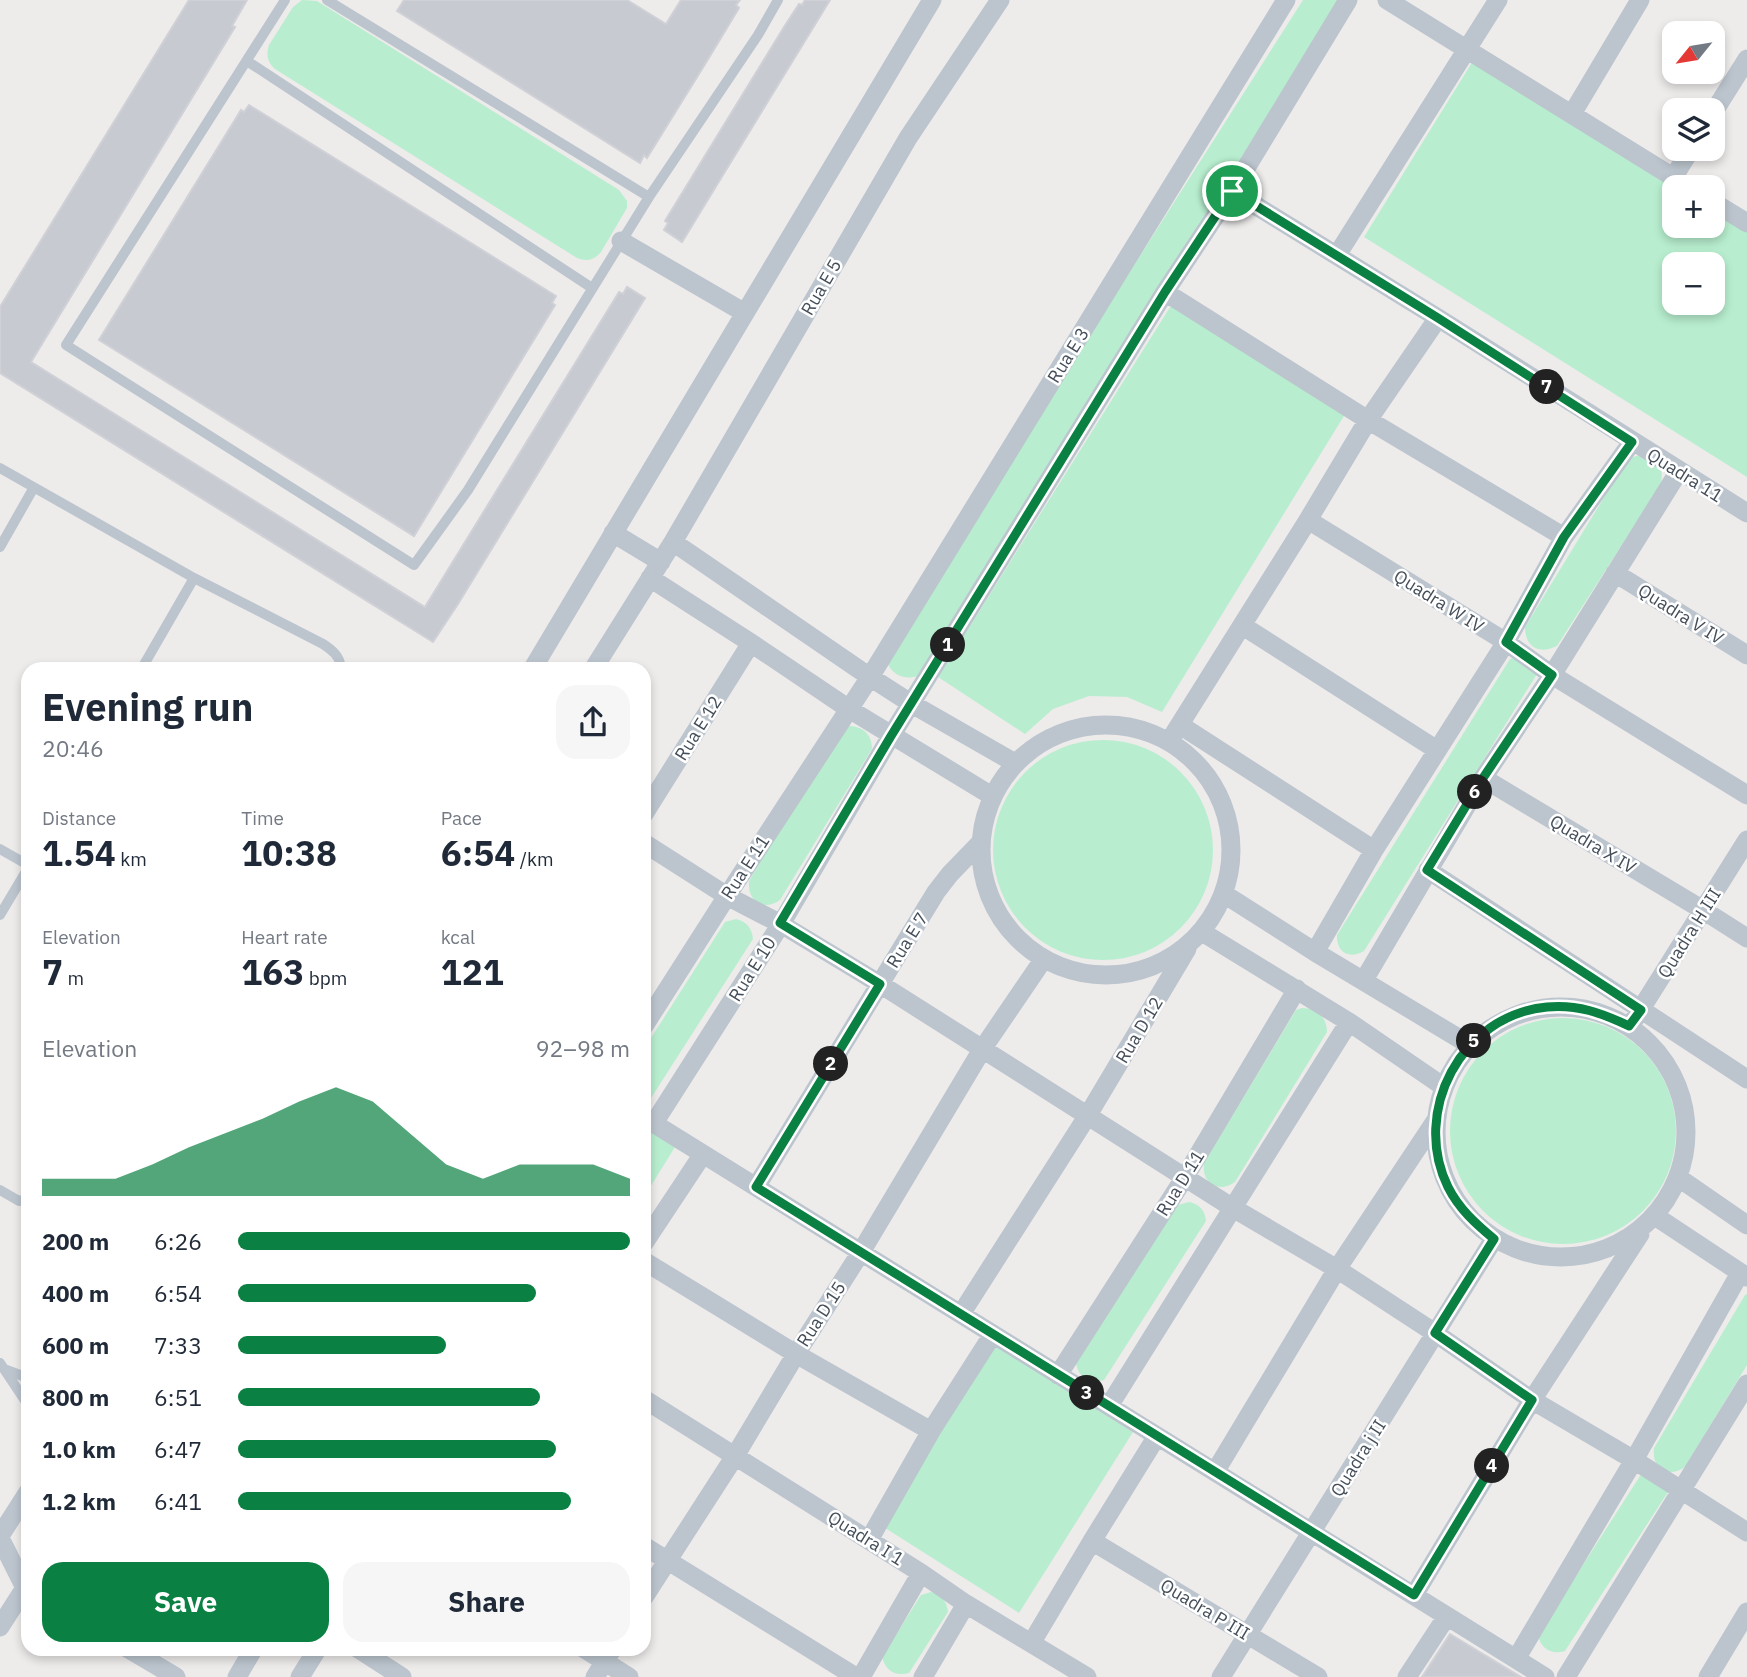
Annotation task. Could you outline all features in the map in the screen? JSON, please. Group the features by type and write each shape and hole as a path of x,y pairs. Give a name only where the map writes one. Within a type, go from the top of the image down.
{"street":[{"path":"537,662 933,0"},
{"name":"Rua E 5","path":"598,662 673,542 908,138 1000,0"},
{"name":"Rua E 3","path":"849,709 1286,0"},
{"name":"Rua E 10","path":"651,1117 780,923 891,736 1349,0"},
{"path":"1387,0 1670,175"},
{"path":"1337,255 1498,0"},
{"path":"1572,114 1640,0"},
{"path":"1722,98 1747,59"},
{"name":"Quadra 11","path":"1232,191 1747,513"},
{"path":"1725,209 1747,223"},
{"path":"621,241 745,313"},
{"path":"1165,292 1368,420 1564,537"},
{"path":"1175,732 1368,420 1438,318"},
{"path":"1315,952 1374,850 1506,642 1564,537 1632,442"},
{"path":"1364,980 1483,778 1552,675 1679,471"},
{"name":"Quadra W IV","path":"1308,520 1747,795"},
{"path":"613,533 655,570 751,643 891,736 992,796"},
{"path":"673,542 870,677 1015,762"},
{"name":"Quadra V IV","path":"1615,573 1747,655"},
{"path":"1243,626 1437,750"},
{"name":"Rua E 12","path":"651,803 751,643"},
{"name":"Rua E 11","path":"651,1015 849,709"},
{"path":"1374,850 1175,732 1148,732 1113,724 1077,727 1043,740 1015,762 992,796 980,843 986,889 1008,930 1043,960 1080,975 1119,977 1157,967 1196,939 1297,989 1444,1087"},
{"name":"Rua D 12","path":"961,1314 1196,939 1215,914 1224,894 1231,868 1231,841 1226,814 1215,789 1175,732"},
{"name":"Quadra X IV","path":"1483,778 1747,938"},
{"name":"Quadra H III","path":"1629,1026 1747,840"},
{"name":"Rua E 7","path":"756,1187 936,892 980,843"},
{"path":"651,847 727,896 780,923 880,984 1233,1208 1337,1269 1532,1400 1634,1460 1747,1532"},
{"path":"1427,870 1747,1079"},
{"path":"1224,894 1470,1045"},
{"name":"Rua D 15","path":"651,1586 861,1252 983,1048 1043,960"},
{"name":"Rua D 11","path":"1058,1375 1185,1177 1297,989"},
{"path":"1414,1595 1532,1400 1649,1222 1671,1195 1679,1178 1686,1150 1687,1122 1681,1093 1668,1067 1651,1044 1629,1026 1603,1014 1575,1007 1546,1007 1518,1014 1492,1026 1470,1045 1455,1065 1444,1087 1436,1120 1437,1155 1448,1188 1468,1216 1494,1239 1531,1255 1571,1258 1610,1249 1649,1222"},
{"path":"1109,1406 1349,1022"},
{"path":"1214,1472 1337,1269 1436,1120"},
{"path":"651,1121 1545,1677"},
{"path":"651,1232 703,1154"},
{"path":"1679,1178 1747,1225"},
{"path":"1516,1659 1744,1275 1649,1222"},
{"name":"Quadra j II","path":"1222,1677 1494,1239"},
{"path":"651,1265 931,1431"},
{"path":"869,1540 931,1431 993,1334"},
{"path":"1566,1677 1747,1384"},
{"name":"Quadra I 1","path":"651,1403 966,1604 1087,1677"},
{"path":"1031,1642 1157,1436"},
{"path":"21,1503 0,1537 21,1576"},
{"name":"Quadra P III","path":"1092,1541 1318,1677"},
{"path":"651,1550 858,1677 921,1573"},
{"path":"0,1627 21,1596"},
{"path":"923,1677 966,1604"},
{"path":"1708,1677 1747,1612"},
{"path":"1408,1677 1447,1616"},
{"path":"141,1656 176,1677"},
{"path":"237,1677 249,1656"},
{"path":"300,1677 313,1656"},
{"path":"369,1656 402,1677"},
{"path":"604,1662 629,1677"}],"lane":[{"path":"285,0 66,345 414,565 468,490 621,241 778,0"},
{"path":"327,0 649,197"},
{"path":"247,61 592,288"},
{"path":"0,468 194,578 330,649 340,662"},
{"path":"0,547 33,488"},
{"path":"145,662 194,578"},
{"path":"0,849 21,862"},
{"path":"0,915 21,878"},
{"path":"0,1190 21,1200"},
{"path":"2,1366 21,1375"},
{"path":"2,1366 21,1394"}],"green space":[{"path":"302,0 317,1 619,190 627,201 627,208 601,252 590,260 577,258 275,69 268,58 269,45 293,7"},
{"path":"1303,0 1349,0 918,676 906,677 897,674 889,667 885,656"},
{"path":"1476,56 1662,178 1662,238 1725,238 1725,212 1747,226 1747,477 1364,237"},
{"path":"1172,304 1347,411 1162,712 1127,697 1089,696 1053,709 1025,734 938,677"},
{"path":"1643,454 1660,467 1662,475 1659,487 1557,646 1544,650 1534,647 1527,640 1525,627 1625,463 1630,458"},
{"path":"1516,657 1537,674 1364,951 1353,955 1344,953 1337,941 1337,935 1510,659"},
{"path":"858,727 866,732 872,749 780,900 768,905 757,903 751,894 749,881 841,728"},
{"path":"1103,740 1145,748 1181,772 1205,808 1213,850 1205,892 1181,928 1145,952 1103,960 1061,952 1025,928 1001,892 993,850 1001,808 1025,772 1061,748"},
{"path":"736,919 743,922 748,926 753,939 651,1098 651,1038 725,922"},
{"path":"1302,1008 1320,1014 1327,1032 1235,1182 1217,1187 1205,1176 1204,1163 1296,1010"},
{"path":"1552,1018 1574,1018 1616,1031 1635,1043 1651,1059 1668,1088 1676,1131 1668,1174 1651,1203 1635,1219 1606,1236 1574,1244 1552,1244 1510,1231 1491,1219 1475,1203 1458,1174 1450,1142 1450,1120 1463,1078 1475,1059 1491,1043 1520,1026"},
{"path":"651,1132 675,1147 651,1186"},
{"path":"1189,1202 1201,1208 1206,1221 1104,1380 1086,1379 1076,1364 1178,1205"},
{"path":"1747,1294 1747,1365 1685,1467 1673,1472 1662,1470 1655,1461 1654,1448"},
{"path":"996,1345 1133,1432 1019,1613 882,1526"},
{"path":"1645,1473 1668,1492 1565,1651 1547,1650 1538,1635 1640,1476"},
{"path":"931,1592 943,1599 948,1612 909,1673 891,1671 882,1657 921,1595"}],"building":[{"path":"189,0 247,0 232,26 235,27 31,362 425,607 619,292 623,294 627,287 645,298 433,642 0,373 0,307"},
{"path":"404,0 627,0 666,24 681,0 740,0 736,5 739,8 707,61 647,158 644,155 640,163 397,11"},
{"path":"805,0 830,0 682,242 664,230 668,223 665,221 784,27 799,4 802,5"},
{"path":"249,105 556,296 552,303 555,305 414,536 99,340 241,110 244,112"},
{"path":"1450,1634 1521,1677 1422,1677"}],"route":[{"path":"1232,191 1632,442 1564,537 1506,642 1552,675 1483,778 1427,870 1641,1010 1629,1026 1603,1014 1575,1007 1546,1007 1518,1014 1492,1026 1470,1045 1455,1065 1444,1087 1436,1120 1437,1155 1448,1188 1468,1216 1494,1239 1435,1333 1532,1400 1414,1595 756,1187 880,984 780,923 891,736 1165,292 1232,191"}]}
